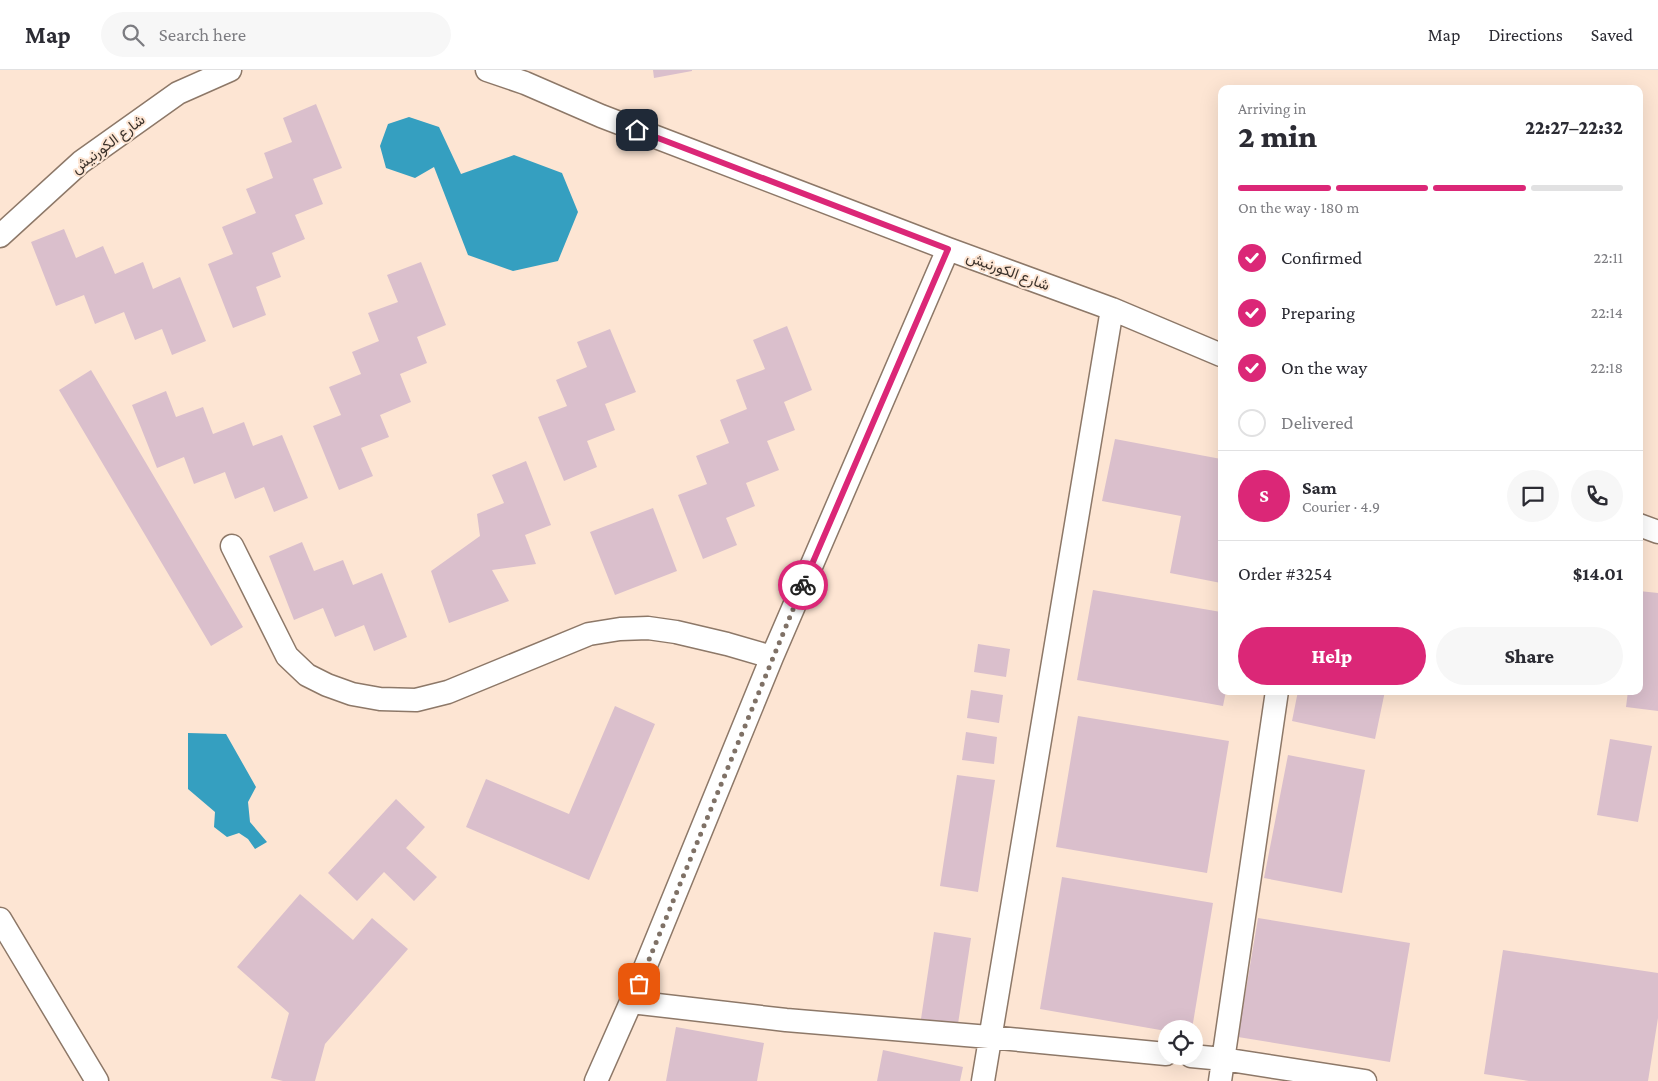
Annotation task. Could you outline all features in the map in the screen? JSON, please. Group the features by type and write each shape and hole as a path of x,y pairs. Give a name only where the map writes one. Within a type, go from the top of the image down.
{"street":[{"name":"شارع الكورنيش","path":"0,236 81,162 178,93 230,70"},
{"name":"شارع الكورنيش","path":"486,70 525,83 601,116 948,249 1112,309 1218,354"},
{"path":"596,1081 631,1002 772,657 948,249"},
{"path":"983,1081 1112,309"},
{"path":"1643,526 1658,532"},
{"path":"232,546 287,656 307,675 352,694 380,699 416,700 448,692 588,634 620,629 648,628 676,632 772,657"},
{"path":"1220,1081 1276,695"},
{"path":"0,919 7,942 97,1081"},
{"path":"631,1002 786,1020 1158,1053"},
{"path":"1203,1057 1365,1081"}],"water":[{"path":"409,117 439,127 461,174 514,155 562,173 578,212 558,261 513,271 468,255 434,167 415,178 386,168 380,146 388,124"},
{"path":"188,733 226,734 256,787 248,802 250,822 267,842 255,849 248,839 239,833 227,837 214,827 215,812 188,789"}],"building":[{"path":"653,70 692,70 692,71 654,78"},
{"path":"316,104 342,168 313,179 323,204 295,215 305,239 272,253 281,277 256,287 266,315 233,328 208,264 233,254 222,227 256,213 246,189 273,178 264,153 292,142 283,118"},
{"path":"64,229 76,258 103,246 115,274 143,262 153,289 180,277 206,341 172,355 162,329 135,340 124,312 95,324 84,295 56,306 31,242"},
{"path":"421,262 446,325 417,337 427,363 400,374 411,402 380,415 389,437 361,448 373,476 339,490 313,426 341,415 329,387 361,374 352,352 379,341 368,313 398,302 387,275"},
{"path":"787,326 812,390 784,402 795,430 767,441 779,470 746,483 755,506 726,518 737,545 703,559 678,495 707,484 696,456 729,443 720,420 747,409 736,380 765,369 753,340"},
{"path":"610,329 636,392 605,404 615,430 587,441 597,467 564,481 538,417 567,406 556,380 587,367 577,342"},
{"path":"91,370 243,627 211,646 59,390"},
{"path":"166,391 176,417 203,407 213,434 244,422 253,446 282,435 308,498 274,512 264,487 235,499 225,472 194,484 184,457 157,468 132,405"},
{"path":"1115,439 1218,458 1218,582 1170,573 1181,516 1102,501"},
{"path":"526,461 551,525 525,535 536,564 492,570 509,601 449,623 431,571 480,536 477,514 504,503 492,475"},
{"path":"653,508 677,571 615,595 590,532"},
{"path":"302,542 314,571 343,560 353,585 382,573 407,637 374,651 364,625 335,637 323,608 294,620 269,556"},
{"path":"1093,590 1218,611 1218,695 1225,695 1223,706 1077,680"},
{"path":"1643,591 1658,593 1658,711 1626,707 1628,695 1643,695"},
{"path":"978,644 1010,649 1006,677 974,672"},
{"path":"971,690 1003,695 999,723 967,718"},
{"path":"1297,695 1384,695 1375,739 1292,721"},
{"path":"615,706 655,724 589,880 466,827 486,779 569,814"},
{"path":"1078,716 1229,741 1207,873 1056,847"},
{"path":"966,732 997,737 994,764 962,760"},
{"path":"1610,739 1652,746 1638,822 1597,815"},
{"path":"1288,755 1365,770 1342,893 1264,878"},
{"path":"957,775 995,780 978,892 940,886"},
{"path":"396,799 425,827 406,848 437,877 414,901 384,872 357,901 328,873"},
{"path":"1062,877 1213,903 1194,1020 1158,1020 1158,1030 1040,1009"},
{"path":"300,894 353,940 372,918 408,949 325,1044 315,1081 283,1081 271,1078 289,1013 237,967"},
{"path":"1258,918 1410,943 1390,1062 1238,1037"},
{"path":"934,932 971,938 958,1024 921,1019"},
{"path":"1503,950 1658,973 1658,1018 1648,1081 1529,1081 1484,1074"},
{"path":"676,1027 764,1043 757,1081 666,1081"},
{"path":"883,1050 963,1067 960,1081 877,1081"}],"way so far":[{"path":"639,984 803,585"}],"route":[{"path":"637,130 948,249 803,585"}]}
